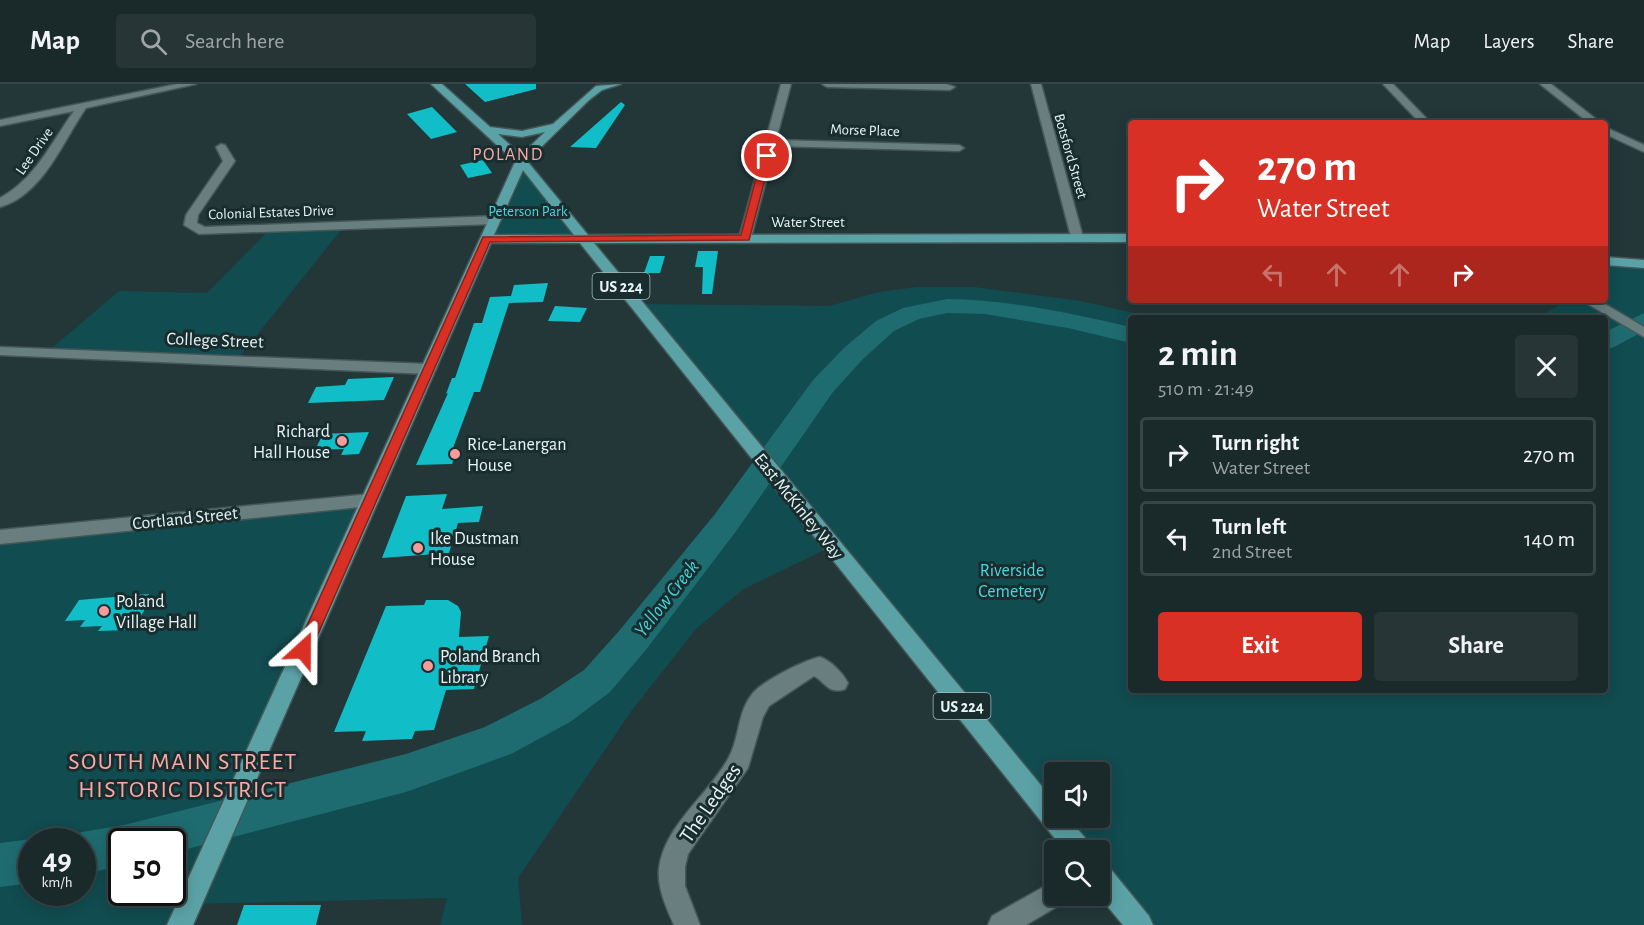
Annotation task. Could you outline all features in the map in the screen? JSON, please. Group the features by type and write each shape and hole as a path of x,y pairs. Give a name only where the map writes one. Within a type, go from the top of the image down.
{"main road":[{"name":"US 224","path":"436,84 521,161"},
{"path":"180,925 521,161 601,86 616,84"},
{"path":"487,130 522,134 555,127"},
{"name":"East McKinley Way","path":"521,161 721,411 1071,840"},
{"name":"Water Street","path":"491,229 583,239 1128,238"},
{"path":"1608,261 1644,264"},
{"path":"1110,888 1140,925"}],"street":[{"path":"0,123 191,84"},
{"path":"745,238 786,84"},
{"path":"827,84 950,87"},
{"name":"Botsford Street","path":"1036,84 1077,237"},
{"path":"1388,84 1423,120"},
{"path":"1545,84 1592,120"},
{"name":"Lee Drive","path":"0,203 22,191 37,178 83,106"},
{"path":"1608,132 1644,149"},
{"name":"Morse Place","path":"770,143 959,148"},
{"name":"Colonial Estates Drive","path":"221,147 229,161 221,176 192,215 190,225 203,231 445,223 450,226 491,229"},
{"path":"1592,303 1644,333"},
{"name":"College Street","path":"0,351 428,369"},
{"name":"Cortland Street","path":"0,537 370,500"},
{"name":"The Ledges","path":"687,925 670,877 672,860 679,846 741,761 752,715 761,699 809,668 820,666 837,683"},
{"path":"1000,925 1044,900"}],"green space":[{"name":"Peterson Park","path":"521,161 583,239 486,239"},
{"path":"345,225 237,360 46,353 119,291 207,293 271,228"},
{"name":"Riverside Cemetery","path":"1608,261 1644,264 1644,925 1140,925 1110,888 1110,840 1071,840 1061,828 1110,828 1110,762 1044,762 1044,807 832,546 742,590 696,629 632,710 518,878 522,925 440,925 447,898 190,904 180,925 0,925 0,537 370,500 230,816 406,773 497,741 556,710 597,681 696,563 766,466 635,304 829,306 879,292 916,287 974,287 1081,301 1142,315 1128,315 1128,693 1608,693 1608,315 1542,315 1564,303 1608,303"}],"building":[{"path":"465,84 536,84 536,89 485,102"},
{"path":"621,102 625,105 596,148 570,147"},
{"path":"432,107 457,132 431,139 407,114"},
{"path":"483,160 492,173 468,178 460,165"},
{"path":"698,251 718,251 712,294 702,294 703,267 695,267"},
{"path":"650,256 665,256 660,273 644,273"},
{"path":"548,283 543,302 509,303 480,392 474,392 453,448 459,448 452,464 416,465 448,393 446,394 452,378 455,378 474,323 482,323 490,297 511,296 514,285"},
{"path":"555,306 587,308 580,322 548,321"},
{"path":"394,377 384,400 308,403 316,387 345,385 348,379"},
{"name":"Richard Hall House","path":"369,432 359,454 341,455 344,449 315,450 323,434"},
{"path":"447,494 442,509 483,506 479,522 458,523 449,553 382,558 406,496"},
{"name":"Poland Village Hall","path":"149,594 145,602 150,601 137,622 132,623 128,630 98,631 102,626 80,627 85,620 65,621 79,600"},
{"name":"Poland Branch Library","path":"426,600 448,600 458,606 461,612 459,637 489,636 474,689 446,690 434,730 415,731 412,739 362,741 366,731 334,732 386,606 424,605"},
{"path":"244,905 321,905 316,925 237,925"}],"waterway":[{"name":"Yellow Creek","path":"186,829 406,773 497,741 556,710 597,681 632,641 726,522 823,386 854,353 885,326 912,313 947,306 985,307 1068,320 1128,334"},
{"name":"Yellow Creek","path":"1608,340 1644,321"},
{"name":"Yellow Creek","path":"96,850 108,848"},
{"name":"Yellow Creek","path":"0,865 18,863"}],"place":[{"name":"Richard Hall House","path":"342,441"},
{"name":"Rice-Lanergan House","path":"455,454"},
{"name":"Ike Dustman House","path":"418,548"},
{"name":"Poland Village Hall","path":"104,611"},
{"name":"Poland Branch Library","path":"428,666"}],"district":[{"name":"POLAND","path":"508,154"},
{"name":"SOUTH MAIN STREET HISTORIC DISTRICT","path":"183,775"}],"route":[{"path":"303,650 486,239 745,238 767,156"}]}
